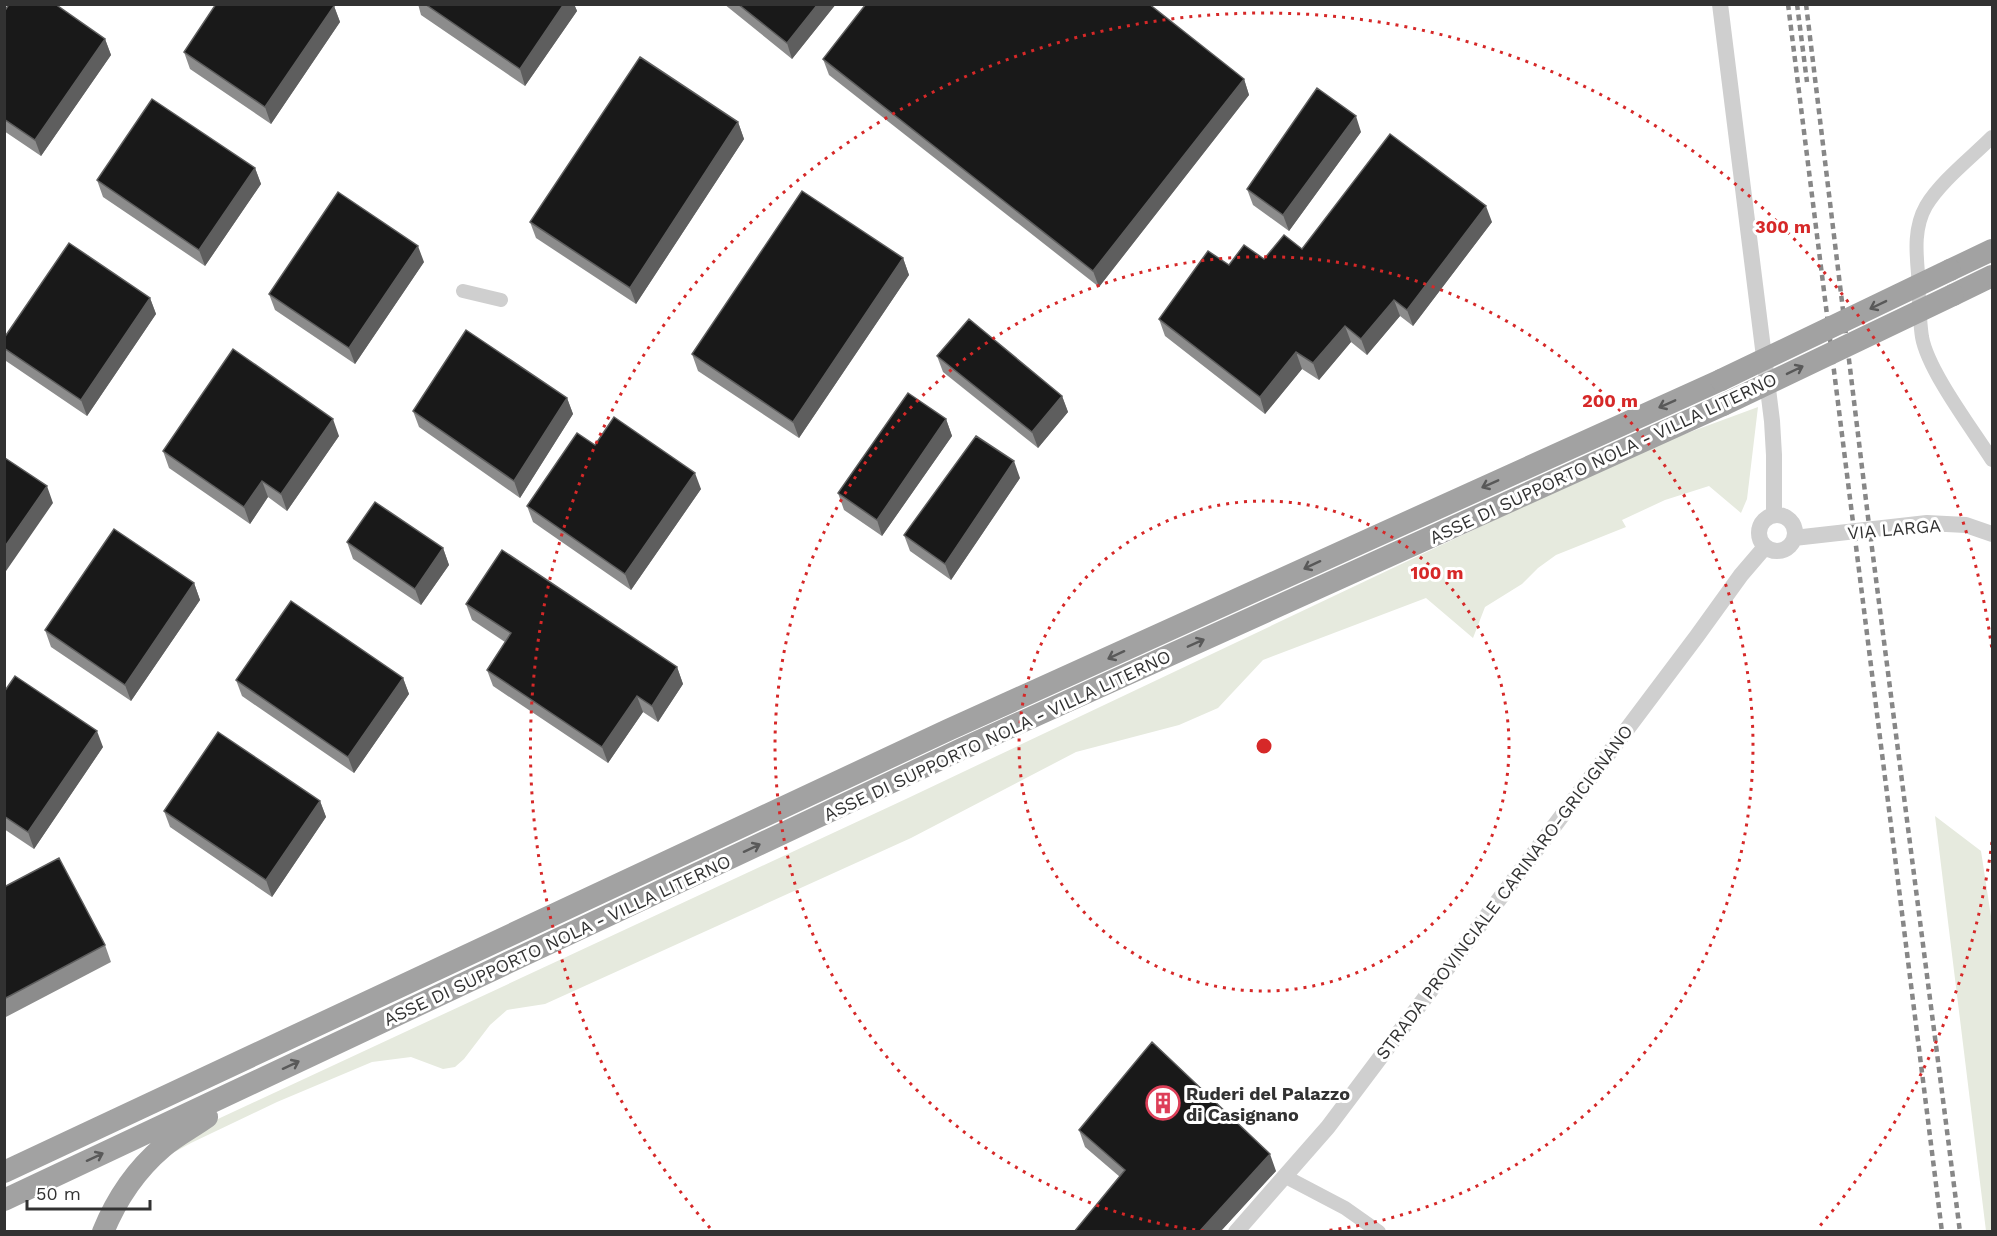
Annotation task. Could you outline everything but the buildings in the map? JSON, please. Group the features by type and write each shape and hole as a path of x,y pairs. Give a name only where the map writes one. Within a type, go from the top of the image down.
{"highway":[{"name":"ASSE DI SUPPORTO NOLA - VILLA LITERNO","path":"4,1172 937,735 1721,380 1992,250"},
{"name":"ASSE DI SUPPORTO NOLA - VILLA LITERNO","path":"4,1200 954,753 1723,405 1992,276"},
{"path":"103,1232 111,1212 132,1180 163,1147 267,1077"},
{"path":"4,1163 139,1109"}],"street":[{"path":"1720,4 1772,421 1774,515"},
{"path":"1992,137 1939,189 1926,207 1918,228 1916,248 1923,338 1927,353 1937,374 1992,460"},
{"path":"463,291 501,300"},
{"path":"1765,548 1758,532 1763,521 1774,515 1786,517 1790,521 1794,526 1794,538"},
{"name":"VIA LARGA","path":"1765,548 1776,552 1792,543 1794,538 1927,523 1966,525 1992,534"},
{"name":"STRADA PROVINCIALE CARINARO-GRICIGNANO","path":"1236,1232 1335,1118 1741,575 1765,548"},
{"path":"1286,1177 1345,1208 1379,1232"}],"shaded area":[{"path":"1758,407 1747,499 1741,513 1709,486 1665,500 1622,520 1626,527 1556,555 1522,584 1485,607 1473,638 1426,598 1263,660 1218,708 1179,725 1076,752 911,838 545,1004 507,1010 490,1025 455,1067 443,1069 411,1057 372,1062 277,1102 169,1155 186,1137 220,1118 906,799 1644,449"},
{"path":"1935,816 1981,851 1992,923 1992,1231 1986,1231"}],"railway":[{"path":"1788,4 1942,1232"},
{"path":"1797,4 1807,82"},
{"path":"1806,4 1868,517 1960,1232"}],"place":[{"name":"Ruderi del Palazzo di Casignano","path":"1163,1103"}]}
